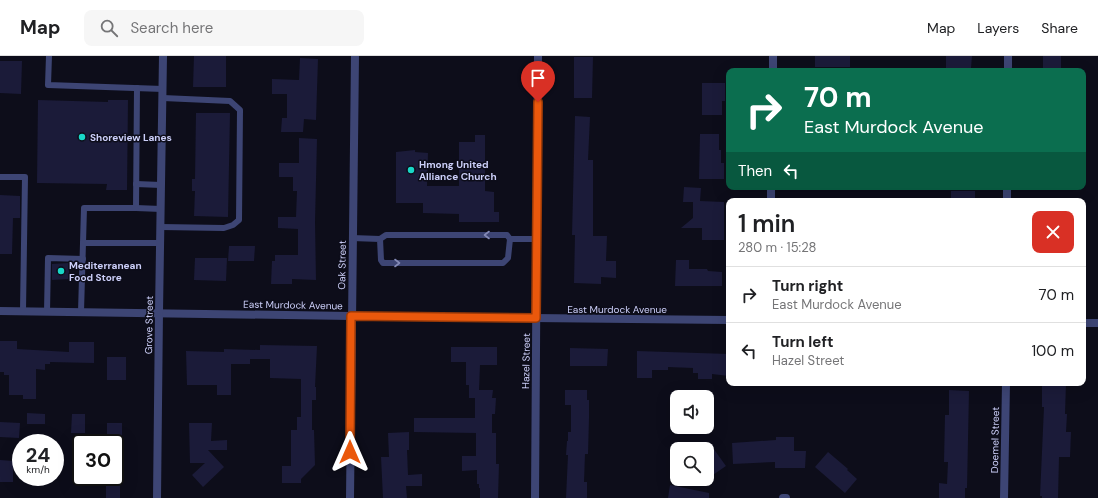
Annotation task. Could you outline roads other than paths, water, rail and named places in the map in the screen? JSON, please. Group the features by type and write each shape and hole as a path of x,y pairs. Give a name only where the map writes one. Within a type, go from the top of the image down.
{"street":[{"name":"Grove Street","path":"157,498 163,56"},
{"name":"Oak Street","path":"350,498 355,56"},
{"name":"Hazel Street","path":"535,498 538,56"},
{"path":"772,68 773,56"},
{"path":"1008,56 1008,68"},
{"name":"East Murdock Avenue","path":"0,311 726,320"},
{"path":"1086,323 1098,323"},
{"name":"Doemel Street","path":"1004,498 1006,386"}],"lane":[{"path":"48,56 48,85 163,88"},
{"path":"136,208 137,88"},
{"path":"161,227 224,228 233,225 239,220 240,110 230,101 163,98"},
{"path":"0,177 25,177 23,311"},
{"path":"136,184 162,185"},
{"path":"81,312 84,208 161,208"},
{"path":"352,238 380,239 386,234 507,235 510,239 537,239"},
{"path":"380,239 381,260 384,263 503,263 508,258 510,239"},
{"path":"83,243 160,243"},
{"path":"47,312 48,258 83,259"}],"place":[{"name":"Shoreview Lanes","path":"82,137"},
{"name":"Hmong United Alliance Church","path":"411,170"},
{"name":"Mediterranean Food Store","path":"61,271"}]}
